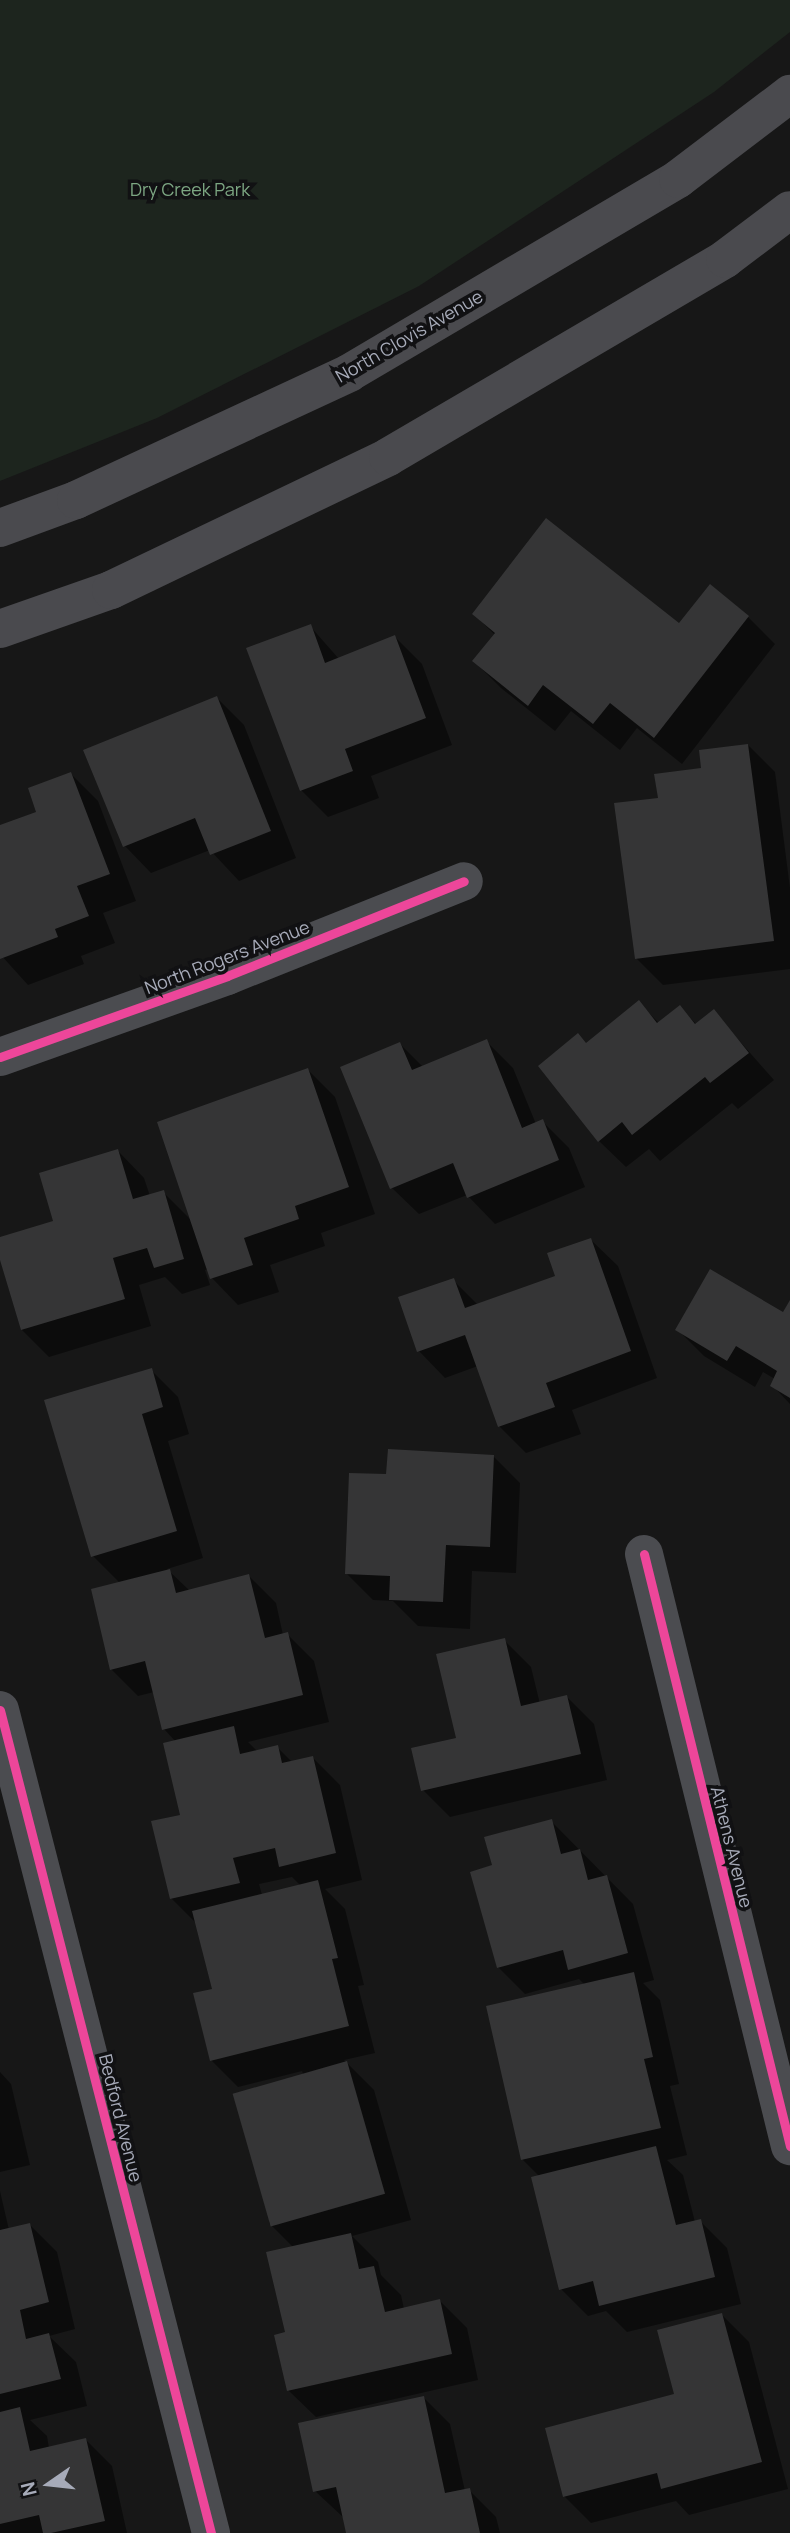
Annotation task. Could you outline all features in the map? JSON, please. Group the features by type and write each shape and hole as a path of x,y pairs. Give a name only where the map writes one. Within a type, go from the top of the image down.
{"main road":[{"name":"North Clovis Avenue","path":"0,528 76,500 349,373 677,179 790,94"},
{"path":"0,629 111,590 388,457 725,258 790,210"}],"street":[{"name":"North Rogers Avenue","path":"0,1057 227,976 464,881"},
{"name":"Athens Avenue","path":"643,1555 790,2146"},
{"name":"Bedford Avenue","path":"0,1710 211,2533"}],"green space":[{"name":"Dry Creek Park","path":"0,0 790,0 790,32 714,92 419,286 157,418 0,481"}],"building":[{"path":"546,518 679,623 710,584 749,616 654,738 610,703 593,724 543,685 528,706 472,661 495,633 472,614"},
{"path":"311,624 325,663 395,635 426,718 345,749 353,771 300,791 246,648"},
{"path":"217,696 271,831 210,855 195,818 123,847 83,750"},
{"path":"748,744 774,941 635,959 614,803 658,798 654,774 701,768 699,750"},
{"path":"71,772 110,874 77,886 89,916 55,929 58,937 0,959 0,825 36,812 28,788"},
{"path":"639,1000 657,1023 680,1005 695,1024 714,1009 749,1053 710,1083 705,1077 632,1135 622,1122 598,1142 538,1066 578,1033 586,1043"},
{"path":"487,1039 522,1128 543,1119 559,1160 467,1198 453,1163 390,1189 340,1067 400,1042 412,1070"},
{"path":"308,1068 349,1187 295,1206 299,1219 244,1238 253,1265 210,1279 157,1122"},
{"path":"118,1149 133,1199 164,1190 184,1259 154,1268 147,1248 113,1258 125,1299 21,1330 0,1260 0,1237 53,1221 39,1173"},
{"path":"591,1238 631,1351 546,1383 555,1407 498,1427 465,1335 417,1352 398,1297 454,1278 465,1308 555,1276 547,1253"},
{"path":"710,1269 783,1312 790,1300 790,1398 770,1386 777,1371 736,1346 727,1361 675,1330"},
{"path":"152,1368 163,1407 142,1414 177,1531 91,1557 44,1400"},
{"path":"388,1449 494,1455 490,1547 446,1545 443,1602 389,1600 390,1576 345,1574 349,1473 386,1474"},
{"path":"170,1569 176,1593 249,1574 265,1638 288,1632 303,1695 162,1730 145,1661 110,1670 91,1589"},
{"path":"505,1638 521,1706 567,1695 581,1754 421,1791 411,1748 456,1738 436,1654"},
{"path":"234,1726 240,1754 278,1745 282,1763 313,1756 336,1853 279,1867 275,1848 233,1858 240,1883 170,1899 151,1821 180,1815 163,1743"},
{"path":"552,1819 561,1854 580,1849 588,1880 607,1875 628,1953 568,1970 563,1950 497,1968 470,1872 492,1865 484,1837"},
{"path":"318,1880 338,1958 332,1959 349,2026 210,2061 193,1993 212,1989 192,1911"},
{"path":"634,1972 653,2057 644,2059 661,2128 521,2160 486,2006"},
{"path":"347,2061 385,2194 271,2226 233,2094"},
{"path":"656,2146 676,2225 701,2219 715,2277 599,2306 593,2281 559,2290 531,2177"},
{"path":"30,2223 49,2302 20,2310 26,2339 49,2333 61,2379 0,2394 0,2230"},
{"path":"351,2233 359,2269 374,2266 385,2312 440,2299 452,2354 287,2391 274,2335 285,2332 266,2252"},
{"path":"722,2313 762,2462 661,2489 657,2473 563,2497 545,2428 674,2394 657,2330"},
{"path":"424,2396 445,2493 470,2488 480,2533 346,2533 336,2487 313,2492 298,2423"},
{"path":"20,2407 30,2451 86,2438 105,2521 51,2533 43,2533 39,2515 0,2524 0,2412"}],"cycle path":[{"path":"0,1057 227,976 464,881"},
{"path":"644,1554 790,2146"},
{"path":"0,1710 211,2533"}]}
